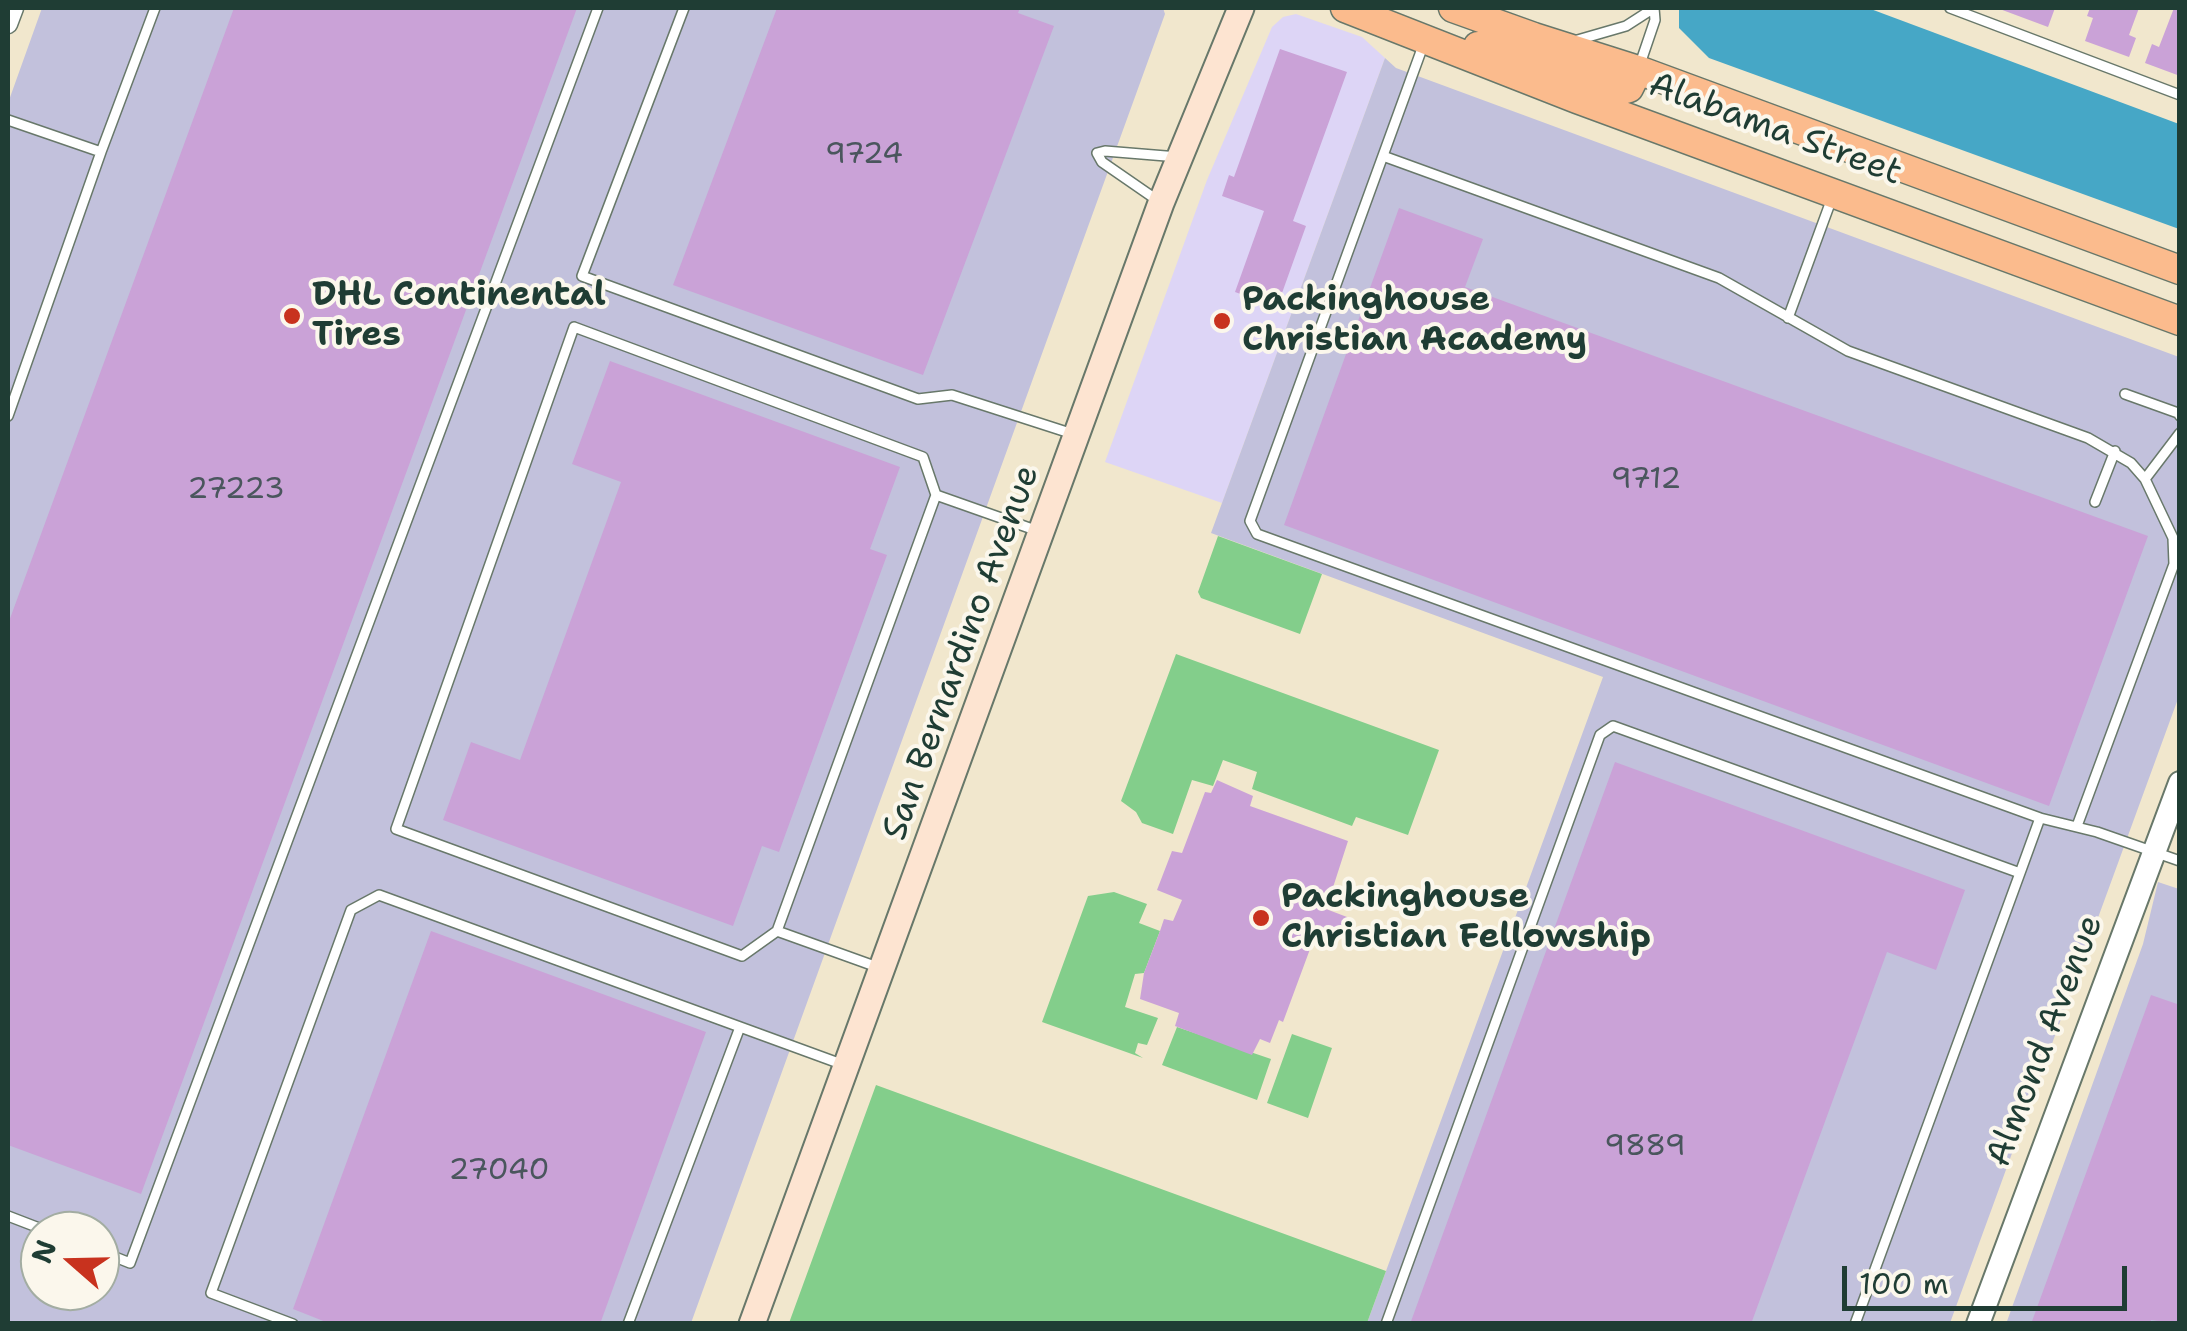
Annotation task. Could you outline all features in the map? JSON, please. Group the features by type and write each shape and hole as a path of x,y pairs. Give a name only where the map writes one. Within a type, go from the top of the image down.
{"main road":[{"name":"San Bernardino Avenue","path":"752,1324 1161,203 1241,8"},
{"name":"Alabama Street","path":"1346,8 1425,41 2180,321"},
{"name":"Alabama Street","path":"1454,8 1479,13 1558,45 1638,70 2180,270"},
{"path":"1425,41 1492,48 1622,90 1629,88 1638,70"}],"street":[{"path":"8,24 14,8"},
{"name":"Almond Avenue","path":"1978,1324 2180,783"}],"lane":[{"path":"8,416 154,8"},
{"path":"120,1259 130,1263 598,8"},
{"path":"684,8 582,276 918,399 952,394 1078,436"},
{"path":"1558,45 1618,29 1654,8 1655,20 1638,70"},
{"path":"1950,8 2180,95"},
{"path":"1425,41 1250,521 1257,534 2040,818 2180,860"},
{"path":"8,120 101,152"},
{"path":"1161,203 1102,162 1097,153 1181,157"},
{"path":"1384,156 1719,278 1848,351 2115,451 2131,463 2145,479 2173,538 2177,566 2077,826"},
{"path":"1788,318 1834,192"},
{"path":"574,327 922,457 936,495 777,931 742,956 396,829 574,327"},
{"path":"2125,394 2180,416"},
{"path":"2145,479 2180,434"},
{"path":"2096,502 2115,451"},
{"path":"936,495 1043,533"},
{"path":"1386,1324 1600,735 1614,726 2020,873"},
{"path":"1855,1324 2040,818"},
{"path":"293,1324 211,1293 351,910 378,896 848,1066"},
{"path":"777,931 883,968"},
{"path":"628,1324 740,1027"}],"shaded area":[{"path":"42,8 1163,8 1165,14 691,1323 8,1323 8,103"},
{"name":"Packinghouse Christian Academy","path":"1296,14 1362,37 1385,58 1222,503 1105,462 1207,180 1272,27 1283,17"},
{"path":"1385,58 1396,68 2179,357 2179,696 1950,1323 1367,1323 1603,677 1211,533"},
{"path":"2158,882 2179,889 2179,1323 2006,1324 2143,944"}],"green space":[{"path":"1218,536 1322,574 1300,634 1201,598 1198,592"},
{"path":"1176,654 1439,750 1408,835 1356,817 1352,826 1252,789 1257,772 1223,760 1213,786 1192,780 1173,834 1142,823 1136,812 1121,801"},
{"path":"1114,892 1147,904 1139,923 1160,931 1144,973 1135,974 1125,1007 1158,1018 1147,1045 1138,1043 1135,1053 1143,1058 1042,1022 1088,896"},
{"path":"1177,1027 1271,1059 1257,1100 1162,1065"},
{"path":"1292,1034 1332,1048 1308,1118 1267,1103"},
{"path":"876,1085 1386,1271 1367,1323 789,1323"}],"water":[{"path":"1679,8 1868,8 2179,124 2179,229 1709,58 1679,28"}],"building":[{"name":"DHL Continental Tires","path":"234,8 577,8 141,1194 8,1145 8,624"},
{"path":"777,8 1020,8 1018,13 1054,26 923,375 673,285"},
{"path":"1997,8 2055,8 2048,27"},
{"path":"2090,8 2139,8 2129,35 2136,38 2129,57 2085,41 2093,18 2087,16"},
{"path":"2174,8 2180,8 2180,76 2145,63 2152,44 2159,47"},
{"path":"1280,49 1347,72 1293,221 1306,226 1277,307 1235,292 1264,211 1222,196 1229,175 1234,177"},
{"path":"1399,208 1483,239 1465,287 2148,536 2049,806 1284,525"},
{"path":"610,361 900,467 870,549 887,555 779,852 762,846 733,926 443,820 471,742 520,760 621,482 572,464"},
{"path":"1615,762 1965,890 1936,970 1887,952 1751,1324 1410,1324"},
{"name":"Packinghouse Christian Fellowship","path":"1217,780 1253,796 1250,806 1348,841 1326,909 1347,917 1335,948 1313,941 1283,1022 1279,1020 1270,1043 1260,1039 1252,1055 1175,1026 1179,1013 1140,999 1144,973 1164,919 1173,921 1182,900 1157,890 1172,851 1182,853 1205,792 1211,793"},
{"path":"431,931 706,1032 600,1324 331,1324 293,1309"},
{"path":"2151,995 2180,1005 2180,1324 2151,1320 2150,1324 2031,1324"}],"place":[{"name":"DHL Continental Tires","path":"292,316"},
{"name":"Packinghouse Christian Academy","path":"1222,321"},
{"name":"Packinghouse Christian Fellowship","path":"1261,918"}]}
